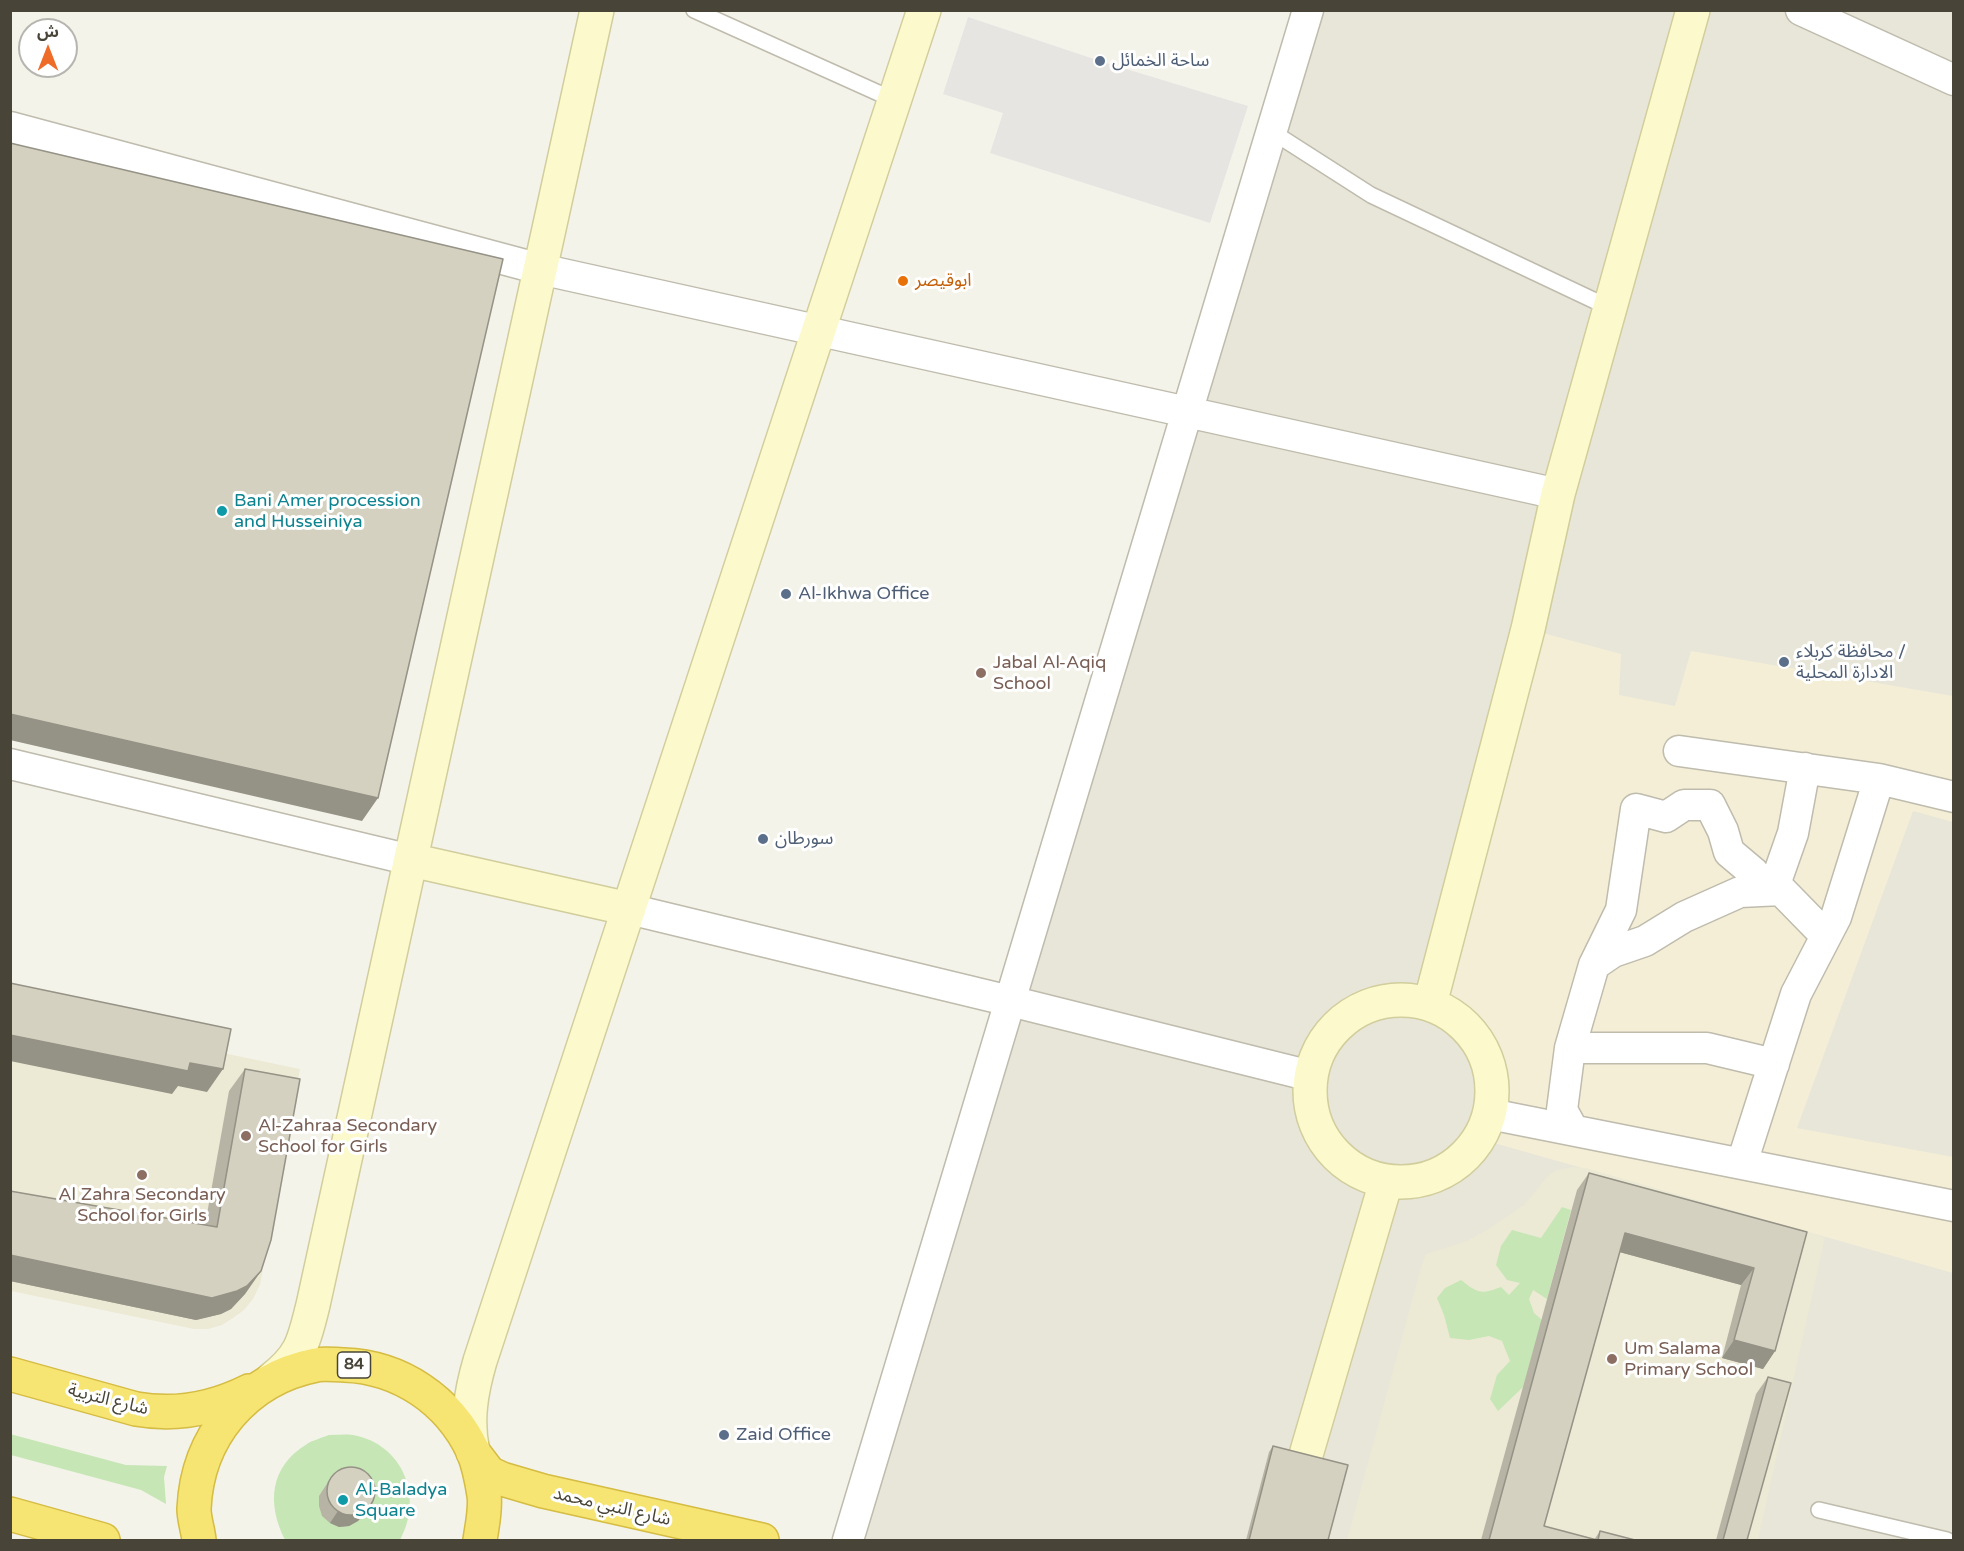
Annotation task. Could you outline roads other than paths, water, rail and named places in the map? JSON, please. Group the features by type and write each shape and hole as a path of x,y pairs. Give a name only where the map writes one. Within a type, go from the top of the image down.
{"highway":[{"name":"84","path":"199,1540 194,1511 199,1472 214,1434 240,1403 272,1379 318,1365 365,1366 411,1382 448,1412 473,1452 484,1497 480,1540"},
{"name":"شارع التربية","path":"10,1374 136,1409 169,1412 215,1405 246,1393 272,1379"},
{"name":"شارع النبي محمد","path":"473,1452 489,1473 502,1479 543,1491 762,1540"},
{"path":"23,1525 103,1540"}],"main road":[{"path":"272,1379 287,1368 304,1342 597,10"},
{"path":"473,1452 470,1426 474,1382 924,10"},
{"path":"1430,1004 1528,628 1558,495 1693,10"},
{"path":"411,860 629,909"},
{"path":"1398,1000 1430,1004 1455,1017 1474,1036 1487,1059 1493,1087 1490,1114 1480,1139 1462,1160 1440,1174 1414,1182 1386,1182 1361,1174 1339,1160 1322,1140 1312,1116 1308,1090 1313,1064 1322,1042 1339,1024 1358,1010 1382,1002 1398,1000"},
{"path":"1281,1540 1386,1182"}],"street":[{"path":"848,1540 1308,10"},
{"path":"1801,10 1953,80"},
{"path":"10,127 540,269 1558,495"},
{"path":"1679,751 1879,778 1953,797"},
{"path":"10,764 411,860"},
{"path":"1765,890 1793,833 1805,768"},
{"path":"1742,1163 1796,994 1836,918 1879,778"},
{"path":"1573,1130 1562,1110 1570,1048 1594,965 1621,909 1636,809 1666,817 1684,805 1710,805 1730,852 1754,873 1765,890"},
{"path":"1594,965 1613,952 1645,941 1684,918 1740,892 1781,890 1826,936"},
{"path":"629,909 1010,1000 1311,1076"},
{"path":"1570,1048 1707,1048 1774,1064"},
{"path":"1490,1114 1953,1206"}],"lane":[{"path":"693,10 894,100"},
{"path":"1271,130 1371,195 1610,308"},
{"path":"1819,1510 1947,1540"}],"place":[{"name":"ساحة الخمائل","path":"1100,61"},
{"name":"ابوقیصر","path":"903,281"},
{"name":"Bani Amer procession and Husseiniya","path":"222,511"},
{"name":"Al-Ikhwa Office","path":"786,594"},
{"name":"محافظة كربلاء / الادارة المحلية","path":"1784,662"},
{"name":"Jabal Al-Aqiq School","path":"981,673"},
{"name":"سورطان","path":"763,839"},
{"name":"Al-Zahraa Secondary School for Girls","path":"246,1136"},
{"name":"Al Zahra Secondary School for Girls","path":"142,1175"},
{"name":"Um Salama Primary School","path":"1612,1359"},
{"name":"Zaid Office","path":"724,1435"},
{"name":"Al-Baladya Square","path":"343,1500"}]}
